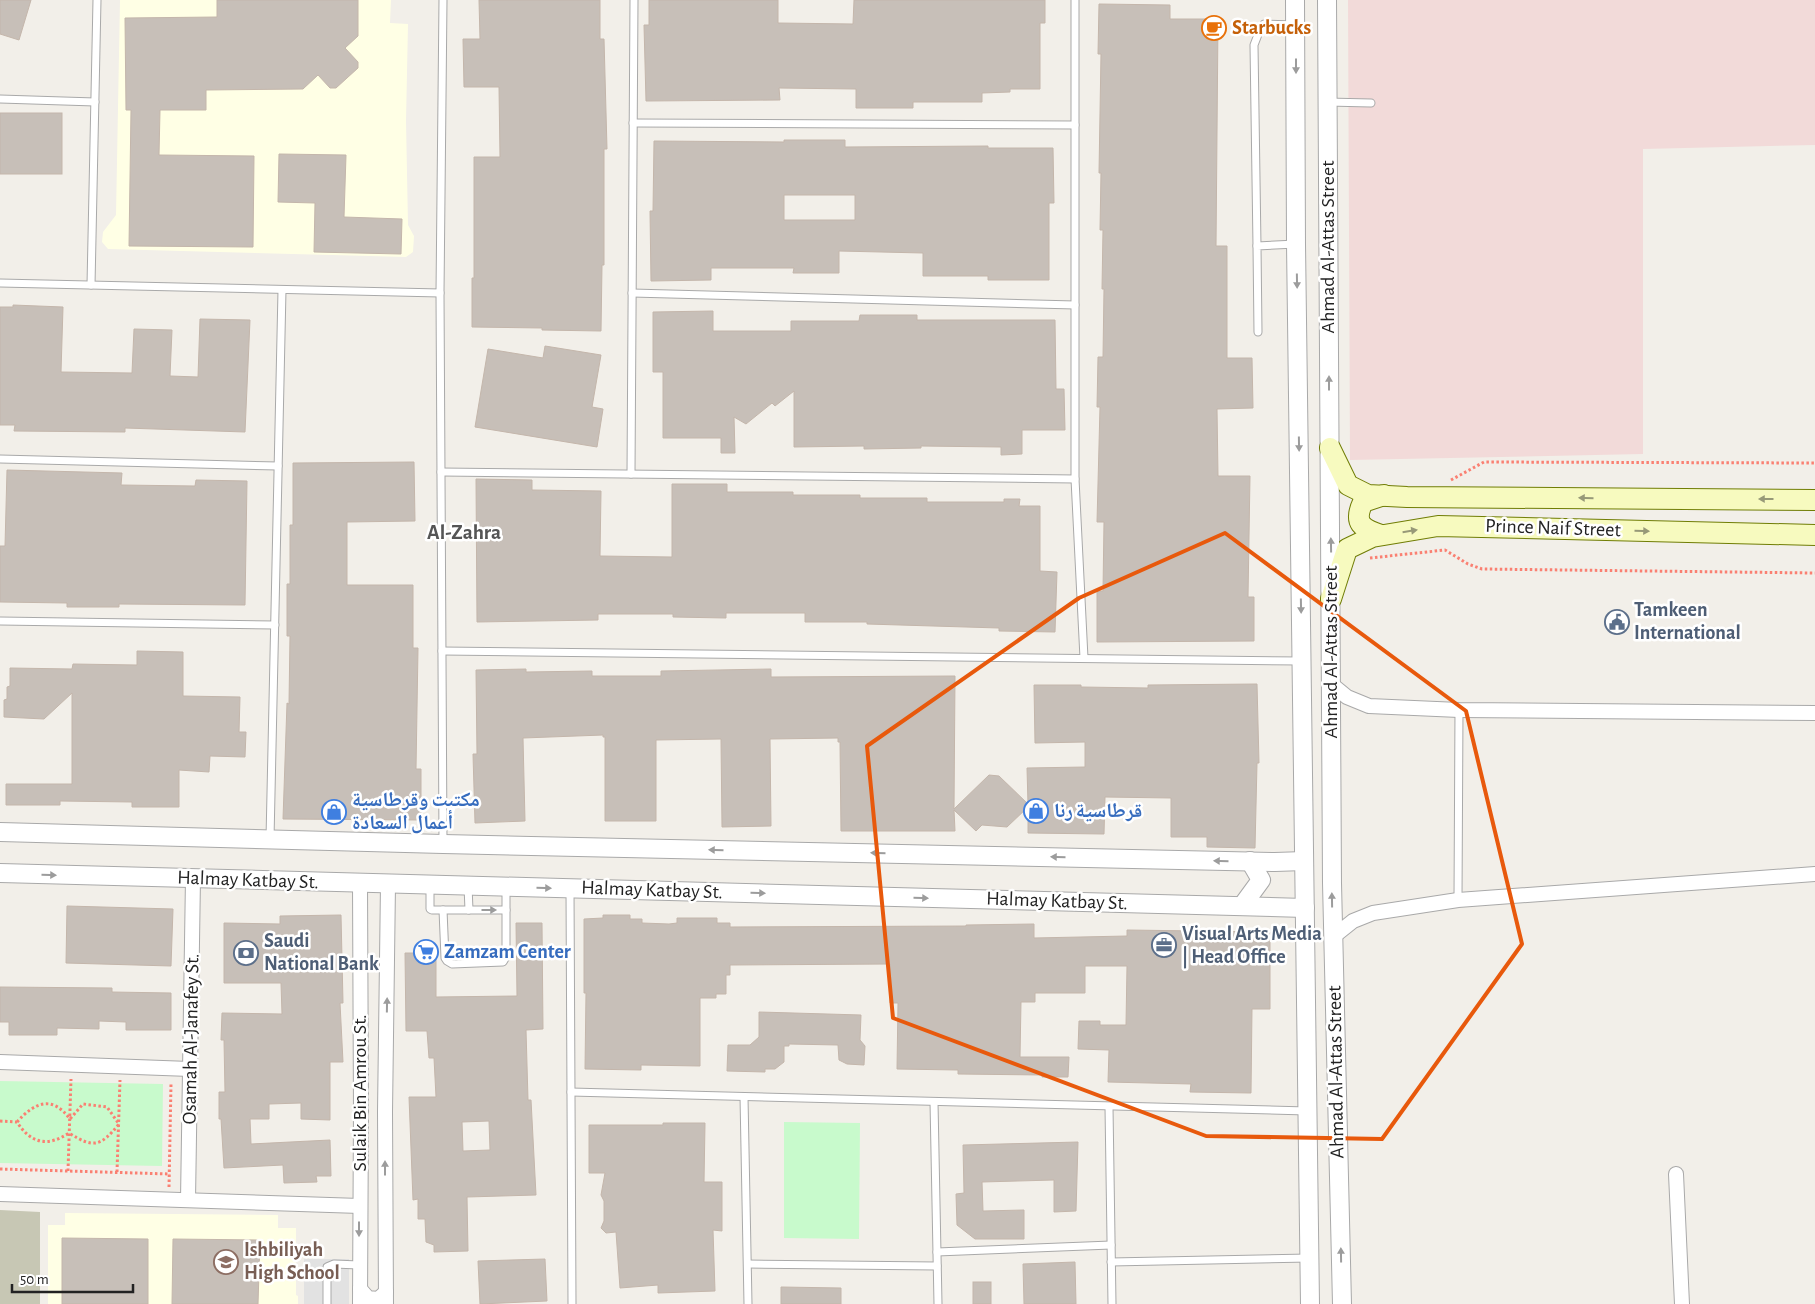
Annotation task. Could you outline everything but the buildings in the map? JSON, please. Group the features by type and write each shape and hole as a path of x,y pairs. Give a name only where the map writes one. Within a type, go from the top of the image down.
{"main road":[{"name":"Prince Naif Street","path":"1330,448 1348,485 1368,495 1815,500"},
{"path":"1381,535 1366,530 1360,524 1358,512 1363,502 1384,495"},
{"name":"Prince Naif Street","path":"1331,599 1347,549 1372,537 1438,526 1815,535"}],"street":[{"name":"Ahmad Al-Attas Street","path":"1295,0 1296,244 1310,1304"},
{"name":"Ahmad Al-Attas Street","path":"1327,0 1330,683 1333,937 1342,1304"},
{"path":"1330,683 1347,697 1369,706 1459,710 1815,713"},
{"name":"Halmay Katbay St.","path":"0,832 443,844 1304,861"},
{"path":"1242,906 1262,880 1250,861"},
{"name":"Halmay Katbay St.","path":"0,873 1305,908"},
{"path":"1333,937 1353,921 1373,913 1458,900 1815,874"},
{"name":"Osamah Al-Janafey St.","path":"188,1200 193,878"},
{"name":"Sulaik Bin Amrou St.","path":"360,883 360,1304"},
{"name":"Sulaik Bin Amrou St.","path":"386,1298 385,1112 388,884"},
{"path":"0,1062 190,1069"},
{"path":"1676,1174 1682,1304"},
{"path":"0,1194 360,1206"},
{"path":"360,1289 368,1298 386,1298"}],"lane":[{"path":"91,285 97,0"},
{"path":"443,0 440,293 443,844"},
{"path":"631,474 634,0"},
{"path":"1075,0 1075,480 1084,658"},
{"path":"1258,332 1254,45 1258,32 1264,24 1296,25"},
{"path":"0,99 95,102"},
{"path":"1327,102 1371,103"},
{"path":"633,123 1075,125"},
{"path":"1257,246 1296,244"},
{"path":"0,283 440,293"},
{"path":"270,840 282,290"},
{"path":"632,293 1075,304"},
{"path":"0,459 278,466"},
{"path":"441,472 1075,480"},
{"path":"0,620 275,625"},
{"path":"442,651 1302,661"},
{"path":"1458,900 1459,710"},
{"path":"430,884 430,909 432,910 506,910"},
{"path":"468,886 469,910"},
{"path":"443,910 447,961 452,964 503,962 506,957 506,887"},
{"path":"570,888 572,1304"},
{"path":"571,1092 1307,1111"},
{"path":"744,1097 748,1304"},
{"path":"934,1102 938,1304"},
{"path":"1109,1107 1112,1304"},
{"path":"937,1252 1111,1245"},
{"path":"1111,1262 1310,1258"},
{"path":"327,1304 327,1267 334,1264 359,1265"},
{"path":"748,1264 937,1266"}],"path":[{"path":"1446,482 1484,462 1815,463"},
{"path":"1367,559 1445,549 1468,564 1482,569 1815,573"},
{"path":"68,1171 71,1076"},
{"path":"117,1172 120,1077"},
{"path":"0,1169 170,1174 171,1078"},
{"path":"17,1122 34,1106 46,1103 61,1108 70,1119"},
{"path":"70,1119 83,1104 106,1107 119,1124"},
{"path":"0,1121 17,1122"},
{"path":"17,1122 23,1131 35,1140 57,1141 69,1133"},
{"path":"69,1133 89,1143 101,1143 108,1138 119,1124"}],"highlighted area":[{"path":"1225,533 1466,711 1522,944 1382,1139 1206,1136 893,1018 867,746 1079,598"}],"shaded area":[{"path":"120,0 391,0 390,23 408,24 406,121 408,225 414,236 413,252 406,257 108,249 102,242 103,232 116,215"},
{"path":"1348,0 1815,0 1815,145 1643,149 1643,454 1350,460"},
{"path":"0,1210 40,1212 40,1304 0,1304"},
{"path":"65,1213 278,1215 278,1228 296,1228 296,1295 298,1296 298,1304 48,1304 48,1225 65,1225"},
{"path":"304,1259 349,1259 349,1304 304,1304"}],"green space":[{"path":"0,1081 163,1084 162,1166 0,1163"},
{"path":"784,1122 860,1123 859,1239 784,1238"}],"place":[{"name":"Starbucks","path":"1214,28"},
{"name":"Tamkeen International","path":"1617,622"},
{"name":"قرطاسية رنا","path":"1036,811"},
{"name":"مكتبت وقرطاسية أعمال السعادة","path":"334,812"},
{"name":"Visual Arts Media | Head Office","path":"1164,945"},
{"name":"Zamzam Center","path":"426,952"},
{"name":"Saudi National Bank","path":"246,953"},
{"name":"Ishbiliyah High School","path":"226,1262"}],"district":[{"name":"Al-Zahra","path":"464,532"}]}
